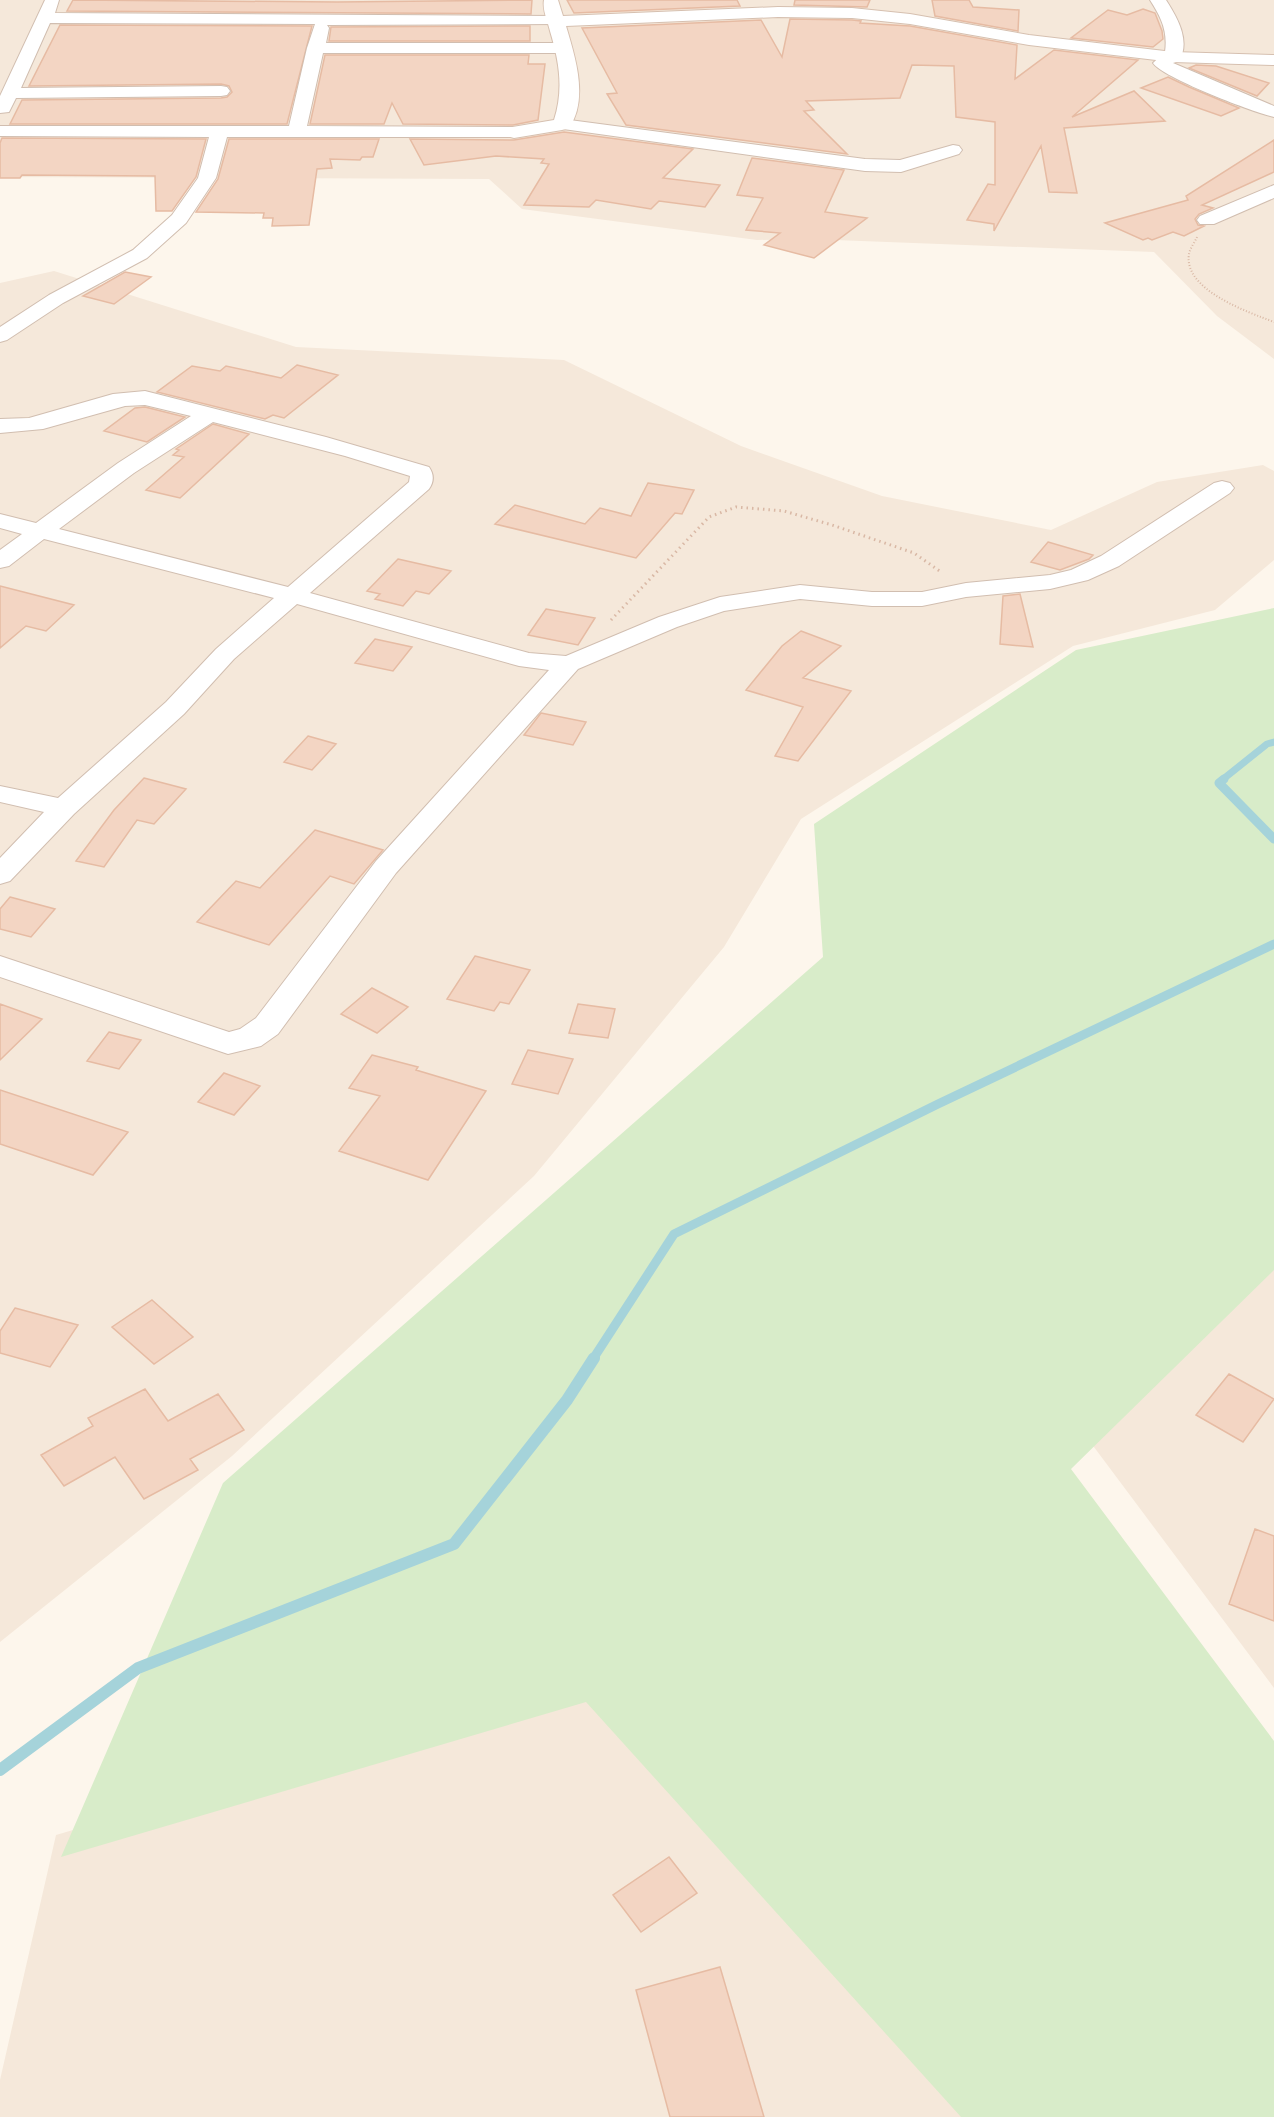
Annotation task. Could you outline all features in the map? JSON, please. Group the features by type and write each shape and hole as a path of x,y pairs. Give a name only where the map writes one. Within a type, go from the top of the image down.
{"street":[{"path":"0,114 12,93 52,0"},
{"path":"550,0 570,72 569,106 562,124"},
{"path":"1158,0 1177,38 1173,57"},
{"path":"44,18 555,21 778,12 852,13 910,19 1029,40 1173,57 1274,60"},
{"path":"297,133 315,48 324,19"},
{"path":"315,48 563,48"},
{"path":"1173,57 1161,63 1178,73 1274,112"},
{"path":"12,93 221,91"},
{"path":"0,131 514,132 562,124 865,165 901,166 953,150"},
{"path":"0,336 56,298 140,254 171,226 207,178 219,132"},
{"path":"1207,220 1274,191"},
{"path":"0,426 20,427 54,421 114,401 145,398 343,447 421,472 421,484 225,654 175,708 64,808 0,875"},
{"path":"0,561 126,468 208,415"},
{"path":"0,966 228,1043 250,1038 267,1026 386,867 569,664 668,622 720,604 800,592 872,599 912,599 966,590 1050,582 1079,575 1110,561 1222,488"},
{"path":"0,521 291,595 528,661 569,664"},
{"path":"0,794 64,808"}],"path":[{"path":"1207,220 1204,231 1188,250 1188,268 1192,275 1214,295 1274,322"},
{"path":"610,621 709,517 735,507 784,511 914,553 966,590"}],"shaded area":[{"path":"0,0 1274,0 1274,359 1217,316 1154,252 809,239 757,240 522,209 489,179 0,177"},
{"path":"54,271 296,347 564,360 741,446 882,496 1051,530 1157,482 1263,465 1274,471 1274,560 1215,610 1073,646 801,819 724,947 534,1176 232,1456 0,1642 0,283"},
{"path":"1274,1252 1274,1688 1085,1435"},
{"path":"590,1678 982,2117 0,2117 0,2080 56,1835"}],"green space":[{"path":"1274,608 1274,1270 1071,1469 1274,1741 1274,2117 961,2117 586,1702 61,1857 223,1483 823,957 814,824 1076,650"}],"building":[{"path":"73,0 337,2 532,0 531,14 67,11"},
{"path":"567,0 737,0 740,6 574,13"},
{"path":"795,0 870,0 867,7 794,5"},
{"path":"932,0 969,0 973,7 1019,10 1018,31 935,16"},
{"path":"1143,9 1155,13 1162,31 1163,39 1153,47 1071,38 1108,10 1127,15"},
{"path":"790,19 852,20 861,21 860,23 910,26 1017,45 1015,79 1054,50 1138,60 1072,117 1134,91 1165,121 1064,128 1077,193 1049,192 1041,146 994,231 994,224 967,220 988,184 995,185 995,122 956,117 954,66 912,65 900,98 806,101 814,110 804,111 847,154 626,125 607,94 617,93 582,28 761,20 782,57"},
{"path":"60,25 312,26 287,124 10,124 22,100 221,98 227,97 232,92 229,86 221,84 29,86"},
{"path":"530,26 530,41 329,41 331,27"},
{"path":"325,55 529,55 528,64 545,64 538,120 513,125 403,124 392,103 384,124 310,124"},
{"path":"1196,65 1216,66 1269,83 1257,96 1189,68"},
{"path":"1168,77 1239,108 1221,116 1141,88"},
{"path":"564,132 693,149 663,178 720,185 705,207 659,201 651,209 596,200 589,207 524,205 549,164 541,163 544,159 496,156 424,165 410,139 514,140"},
{"path":"2,138 206,139 196,177 172,211 156,211 155,176 22,175 20,178 0,178"},
{"path":"229,139 379,139 373,157 362,157 360,160 330,159 332,168 317,169 309,225 272,226 273,218 263,218 264,213 196,212 218,179"},
{"path":"1274,140 1274,172 1202,205 1213,208 1199,214 1195,219 1198,225 1204,226 1184,236 1173,232 1152,240 1148,238 1143,240 1105,223 1188,200 1186,196"},
{"path":"752,158 844,170 825,212 867,218 814,258 764,245 780,233 746,230 763,198 737,195"},
{"path":"125,272 151,277 114,304 83,296"},
{"path":"297,365 338,375 284,418 273,415 265,419 157,392 192,366 220,371 226,366 281,378"},
{"path":"145,407 185,417 147,442 104,431 135,408"},
{"path":"213,424 249,434 180,498 146,490 184,457 173,455 179,450 176,449"},
{"path":"648,483 694,490 682,514 675,513 636,558 495,524 515,505 585,524 600,508 631,516"},
{"path":"1048,542 1093,555 1089,559 1060,570 1031,562"},
{"path":"398,559 451,571 429,594 416,591 403,606 375,599 380,594 367,591"},
{"path":"0,586 74,605 46,631 26,626 0,648"},
{"path":"1020,594 1033,647 1000,644 1003,596"},
{"path":"546,609 595,618 578,645 528,635"},
{"path":"801,631 841,646 803,678 851,691 798,761 775,756 803,707 746,690 782,646"},
{"path":"375,639 412,647 393,671 355,663"},
{"path":"541,713 586,722 573,745 524,735"},
{"path":"308,736 336,744 312,770 284,762"},
{"path":"144,778 186,789 154,824 137,820 104,867 76,861 114,810"},
{"path":"315,830 383,850 354,884 330,876 269,945 197,922 236,881 260,888"},
{"path":"10,897 55,909 31,937 0,929 0,909"},
{"path":"475,956 530,970 509,1004 500,1002 494,1011 447,999"},
{"path":"372,988 408,1007 377,1033 341,1014"},
{"path":"0,1004 42,1019 0,1060"},
{"path":"578,1004 615,1009 608,1038 569,1033"},
{"path":"109,1032 141,1040 119,1069 87,1061"},
{"path":"528,1050 573,1059 558,1094 512,1084"},
{"path":"372,1055 418,1067 416,1070 486,1091 428,1180 339,1151 380,1096 349,1088"},
{"path":"224,1073 260,1086 234,1115 198,1102"},
{"path":"0,1090 128,1132 93,1175 0,1144"},
{"path":"152,1300 193,1337 154,1364 112,1327"},
{"path":"15,1308 78,1325 50,1367 0,1353 0,1331"},
{"path":"1229,1374 1274,1399 1243,1442 1196,1415"},
{"path":"145,1389 168,1421 218,1394 244,1430 190,1459 198,1470 144,1499 115,1457 64,1486 41,1455 93,1426 88,1418"},
{"path":"1255,1529 1274,1536 1274,1621 1229,1604"},
{"path":"669,1857 697,1893 641,1932 613,1895"},
{"path":"720,1967 764,2117 670,2117 636,1990"}],"waterway":[{"path":"1222,780 1267,744 1274,742"},
{"path":"1224,779 1219,783 1274,839"},
{"path":"593,1359 674,1234 938,1104 1274,944"},
{"path":"0,1770 138,1668 454,1544 567,1400 594,1358"}]}
